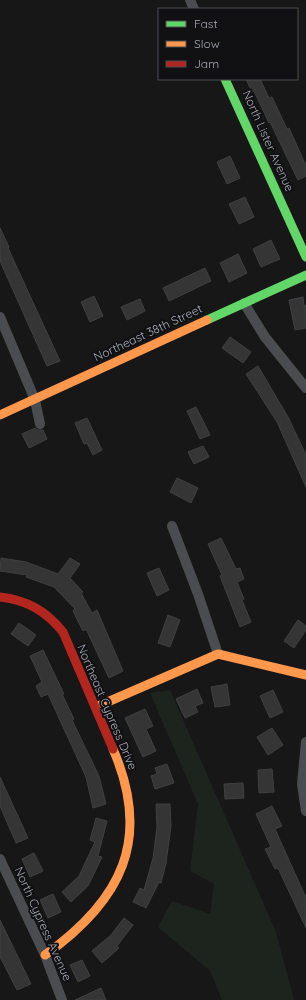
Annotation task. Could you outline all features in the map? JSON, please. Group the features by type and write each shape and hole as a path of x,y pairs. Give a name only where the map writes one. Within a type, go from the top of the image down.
{"street":[{"name":"North Lister Avenue","path":"225,80 306,257"},
{"name":"Northeast 38th Street","path":"0,415 306,275"},
{"path":"244,303 265,337 306,388"},
{"path":"0,317 34,400 40,424"},
{"path":"172,526 198,594 218,654"},
{"name":"Northeast Cypress Drive","path":"0,597 13,597 31,603 54,620 63,632 122,769 129,799 131,826 127,849 119,873 102,904 76,932 45,955"},
{"path":"96,707 218,654 306,675"},
{"path":"306,742 302,784 306,812"},
{"name":"North Cypress Avenue","path":"0,859 45,955 62,1000"}],"shaded area":[{"path":"170,690 276,932 294,1000 222,1000 210,971 158,927 172,901 210,914 214,884 190,871 198,804 150,693"}],"building":[{"path":"246,80 260,80 269,98 272,97 287,129 289,128 306,166 306,176 298,180 254,91 252,92"},
{"path":"230,156 240,178 227,184 217,162"},
{"path":"245,197 254,217 239,224 229,204"},
{"path":"0,228 60,361 47,366 0,261"},
{"path":"271,240 280,259 261,267 253,249"},
{"path":"238,254 247,273 229,282 220,263"},
{"path":"205,268 211,281 169,301 163,288"},
{"path":"94,296 103,316 90,322 81,302"},
{"path":"303,297 304,306 306,305 306,328 295,330 289,300"},
{"path":"140,299 145,311 127,320 121,307"},
{"path":"230,337 251,352 243,363 222,348"},
{"path":"258,366 288,417 306,455 306,487 277,422 246,374"},
{"path":"196,407 210,435 200,439 187,411"},
{"path":"87,418 102,450 93,455 87,443 84,444 75,423"},
{"path":"35,428 38,430 43,430 47,439 29,448 22,434"},
{"path":"203,446 209,457 194,464 188,452"},
{"path":"177,478 198,488 191,503 170,492"},
{"path":"221,538 236,569 240,568 244,579 237,582 244,599 242,600 251,622 240,627 220,576 222,575 208,544"},
{"path":"1,558 26,562 58,574 70,558 80,564 70,578 83,592 81,593 92,613 97,610 123,671 109,678 86,629 83,631 73,611 75,609 54,587 26,577 27,575 0,571"},
{"path":"159,568 169,590 157,596 147,573"},
{"path":"168,615 180,620 170,647 158,643"},
{"path":"298,620 306,626 306,630 294,648 284,641"},
{"path":"19,623 36,635 28,646 11,634"},
{"path":"43,650 64,694 62,694 74,719 72,720 99,776 106,804 93,808 86,777 48,694 41,697 36,686 42,682 30,656"},
{"path":"227,684 230,705 215,707 211,687"},
{"path":"197,689 203,703 195,706 198,712 185,718 176,699"},
{"path":"273,690 283,712 270,718 260,696"},
{"path":"145,709 153,726 146,729 156,751 143,757 125,718"},
{"path":"272,728 283,745 268,755 257,737"},
{"path":"167,764 174,783 155,789 151,776 157,774 155,768"},
{"path":"272,769 274,792 259,793 258,770"},
{"path":"0,777 28,838 16,843 0,806"},
{"path":"243,783 244,798 225,799 224,784"},
{"path":"156,804 170,804 171,826 166,863 161,883 159,882 146,908 133,902 140,888 144,890 153,858 157,827"},
{"path":"272,806 282,826 275,829 306,898 306,928 278,868 275,869 265,849 271,847 256,814"},
{"path":"96,818 107,821 98,856 102,857 88,886 71,902 62,892 79,876 95,842 90,840"},
{"path":"34,853 43,871 30,877 22,859"},
{"path":"53,894 61,912 48,918 40,900"},
{"path":"124,918 133,925 117,946 119,948 102,963 92,951 111,935"},
{"path":"0,920 31,984 17,990 0,957"},
{"path":"82,960 90,976 78,982 70,965"},
{"path":"101,988 106,1000 75,1000"}],"traffic: fast":[{"path":"225,80 306,257"},
{"path":"207,320 306,275"}],"traffic: slow":[{"path":"0,415 207,320"},
{"path":"96,707 218,654 306,675"},
{"path":"45,955 72,934 94,912 111,889 122,865 129,839 130,811 124,781 113,749"}],"traffic: jam":[{"path":"0,597 19,601 43,612 63,632 113,749"}]}
